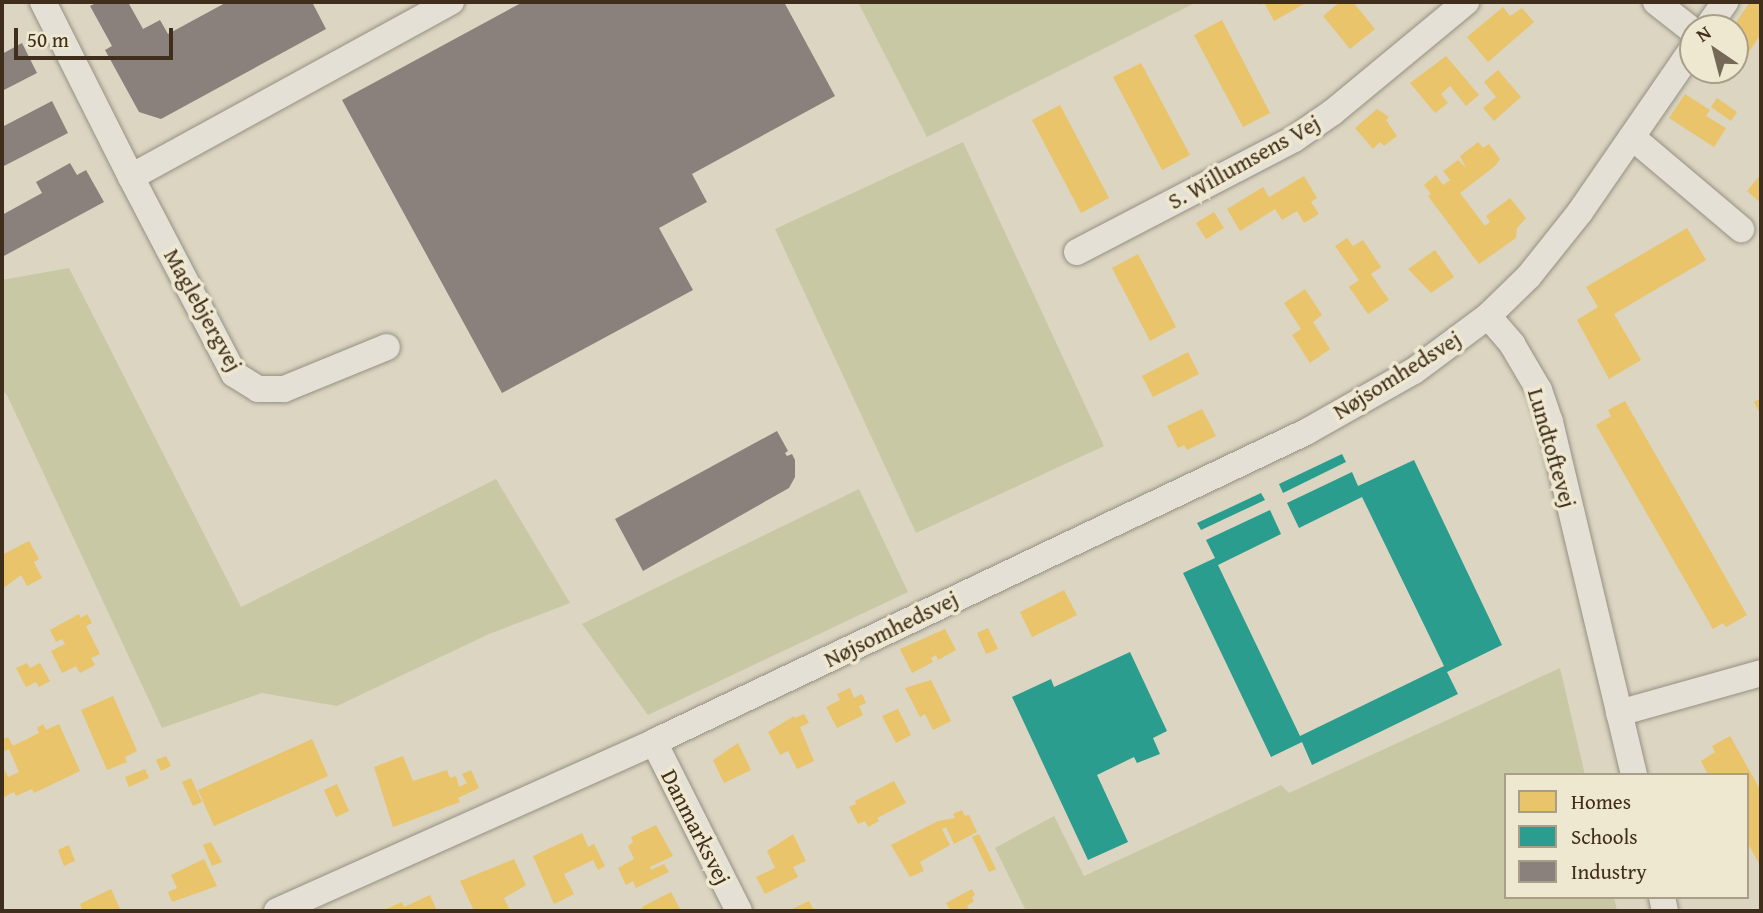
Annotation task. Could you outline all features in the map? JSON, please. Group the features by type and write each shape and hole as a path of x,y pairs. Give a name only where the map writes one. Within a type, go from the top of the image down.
{"street":[{"name":"Maglebjergvej","path":"43,2 234,374 258,388 284,389 387,347"},
{"path":"131,177 451,2"},
{"name":"S. Willumsens Vej","path":"1077,252 1294,139 1333,112 1466,2"},
{"path":"1656,2 1679,20"},
{"path":"1488,316 1558,241 1679,68"},
{"path":"1632,137 1741,229"},
{"name":"Lundtoftevej","path":"1488,316 1512,344 1539,390 1546,411 1634,773"},
{"name":"Nøjsomhedsvej","path":"277,911 654,742 1306,432 1414,371 1488,316"},
{"path":"1619,713 1761,673"},
{"name":"Danmarksvej","path":"654,742 739,911"}],"green space":[{"path":"858,2 1197,2 927,137"},
{"path":"963,142 1104,446 916,533 775,229"},
{"path":"69,268 241,607 496,479 570,603 489,634 337,706 262,693 162,728 7,395 2,390 2,280"},
{"path":"859,489 908,592 648,715 582,624"},
{"path":"1560,668 1585,773 1504,773 1504,899 1614,899 1617,911 1026,911 995,848 1054,816 1084,876 1281,785 1289,793"}],"building: Homes":[{"path":"1264,2 1303,2 1304,4 1274,21"},
{"path":"1340,2 1353,2 1375,29 1350,49 1323,16"},
{"path":"1750,2 1761,3 1761,34 1749,52 1749,14 1742,14"},
{"path":"1503,7 1510,16 1522,8 1534,22 1488,62 1467,37"},
{"path":"1222,20 1270,113 1243,127 1194,35"},
{"path":"1446,56 1479,95 1466,106 1450,86 1441,94 1448,103 1435,113 1410,83"},
{"path":"1141,63 1190,155 1162,170 1113,77"},
{"path":"1498,70 1521,97 1494,121 1483,108 1496,97 1484,82"},
{"path":"1685,94 1710,110 1706,116 1726,128 1714,147 1669,118"},
{"path":"1717,98 1737,112 1731,121 1711,107"},
{"path":"1060,105 1109,198 1081,213 1032,120"},
{"path":"1377,109 1389,117 1386,120 1397,136 1384,146 1380,142 1373,149 1355,128"},
{"path":"1478,142 1483,148 1489,144 1500,159 1460,193 1485,226 1490,222 1486,216 1510,198 1526,218 1517,228 1516,238 1479,264 1428,196 1431,194 1424,185 1436,175 1443,185 1450,180 1443,171 1458,160 1466,168 1460,156"},
{"path":"1761,174 1761,203 1747,191"},
{"path":"1304,176 1317,198 1311,202 1319,214 1304,223 1297,211 1282,220 1275,209 1240,231 1227,209 1263,187 1269,197"},
{"path":"1214,212 1224,228 1206,239 1196,223"},
{"path":"1687,228 1706,260 1614,314 1641,360 1609,379 1577,320 1598,307 1586,287"},
{"path":"1347,238 1353,246 1363,240 1381,267 1371,274 1389,300 1368,314 1349,287 1359,280 1335,246"},
{"path":"1435,250 1454,277 1431,293 1408,269"},
{"path":"1138,254 1176,327 1150,341 1112,268"},
{"path":"1305,289 1322,315 1313,322 1330,349 1310,363 1292,335 1301,329 1284,303"},
{"path":"1188,352 1199,374 1153,397 1142,376"},
{"path":"1761,398 1761,415 1754,402"},
{"path":"1625,401 1747,615 1726,627 1723,623 1713,629 1596,425 1611,416 1608,410"},
{"path":"1202,409 1216,436 1187,450 1184,445 1178,448 1167,426"},
{"path":"29,541 39,559 34,562 42,578 27,586 21,575 2,589 2,555"},
{"path":"1064,590 1077,615 1032,637 1020,612"},
{"path":"79,614 81,618 87,614 92,623 86,626 100,654 91,658 95,665 80,673 76,666 62,673 51,651 65,644 62,639 56,642 50,630"},
{"path":"988,628 998,649 986,654 977,633"},
{"path":"945,629 956,650 938,660 936,655 931,658 933,662 912,673 900,649"},
{"path":"27,663 30,668 40,663 50,681 39,687 36,682 26,687 16,668"},
{"path":"931,680 951,721 933,730 925,714 920,717 905,688"},
{"path":"850,688 854,698 862,694 866,703 859,706 863,715 837,728 826,707 840,700 837,694"},
{"path":"113,696 137,751 125,757 127,762 107,770 81,710"},
{"path":"898,709 911,735 896,743 882,716"},
{"path":"804,714 809,723 800,727 814,761 797,769 788,751 780,755 768,732 794,716 795,718"},
{"path":"43,724 46,730 59,724 80,771 34,793 32,789 16,796 14,792 2,798 2,765 8,777 19,772 9,749 2,752 2,732 13,746 39,733 37,728"},
{"path":"1730,736 1761,791 1761,867 1749,846 1749,773 1707,773 1701,761 1715,752 1712,746"},
{"path":"312,739 328,776 214,826 198,790"},
{"path":"738,743 751,770 724,783 713,760"},
{"path":"166,756 171,766 161,771 156,760"},
{"path":"403,756 413,781 447,770 450,778 456,776 459,787 467,783 462,774 471,770 479,788 458,798 460,802 393,827 374,767"},
{"path":"145,769 149,778 129,787 125,777"},
{"path":"191,778 202,802 193,806 182,782"},
{"path":"894,781 906,803 877,818 879,821 868,827 865,821 858,824 849,807 856,804 855,801"},
{"path":"337,784 349,811 336,817 324,790"},
{"path":"962,810 965,816 969,815 977,832 954,844 946,827 942,829 950,845 920,862 924,871 910,877 891,845 938,821 955,818 953,814"},
{"path":"656,825 673,856 650,867 651,870 664,864 669,872 636,888 633,881 626,885 618,868 634,859 628,846 633,842 631,837"},
{"path":"582,833 588,847 594,844 605,866 598,870 593,860 564,874 574,894 554,904 533,856"},
{"path":"793,834 806,861 793,867 798,877 765,894 756,877 775,868 767,851"},
{"path":"979,834 996,869 989,872 972,837"},
{"path":"211,842 222,862 212,866 203,845"},
{"path":"69,845 75,861 64,866 58,850"},
{"path":"204,859 217,886 172,902 168,892 177,888 171,875"},
{"path":"514,859 526,885 504,898 509,909 474,911 460,881"},
{"path":"111,889 121,911 83,911 80,904"},
{"path":"972,889 975,895 972,897 974,901 967,906 970,911 951,911 946,903"},
{"path":"671,892 681,911 644,911 642,907"},
{"path":"430,895 437,911 382,911 402,902 404,907"},
{"path":"809,901 814,911 788,911"}],"building: Schools":[{"path":"1342,454 1346,462 1283,493 1279,484"},
{"path":"1414,460 1502,645 1447,672 1458,694 1312,765 1302,742 1271,757 1183,573 1215,558 1206,540 1270,510 1281,534 1218,565 1300,736 1444,666 1362,497 1299,528 1287,503 1352,472 1358,486"},
{"path":"1261,493 1265,500 1201,530 1197,523"},
{"path":"1130,652 1167,731 1153,738 1160,754 1137,763 1134,757 1097,775 1128,842 1088,860 1012,697 1051,679 1054,687"}],"building: Industry":[{"path":"98,2 128,2 143,29 160,20 168,34 227,2 312,2 326,29 161,119 139,112 105,50 112,46 90,6"},
{"path":"523,2 784,2 835,96 692,174 707,202 659,228 693,290 502,393 342,100"},
{"path":"22,43 37,73 2,91 2,54"},
{"path":"52,101 68,133 2,167 2,127"},
{"path":"70,163 77,175 86,170 104,202 2,257 2,215 42,193 36,182"},
{"path":"777,431 788,451 785,453 787,456 792,454 795,460 795,477 789,488 643,571 615,519"}]}
